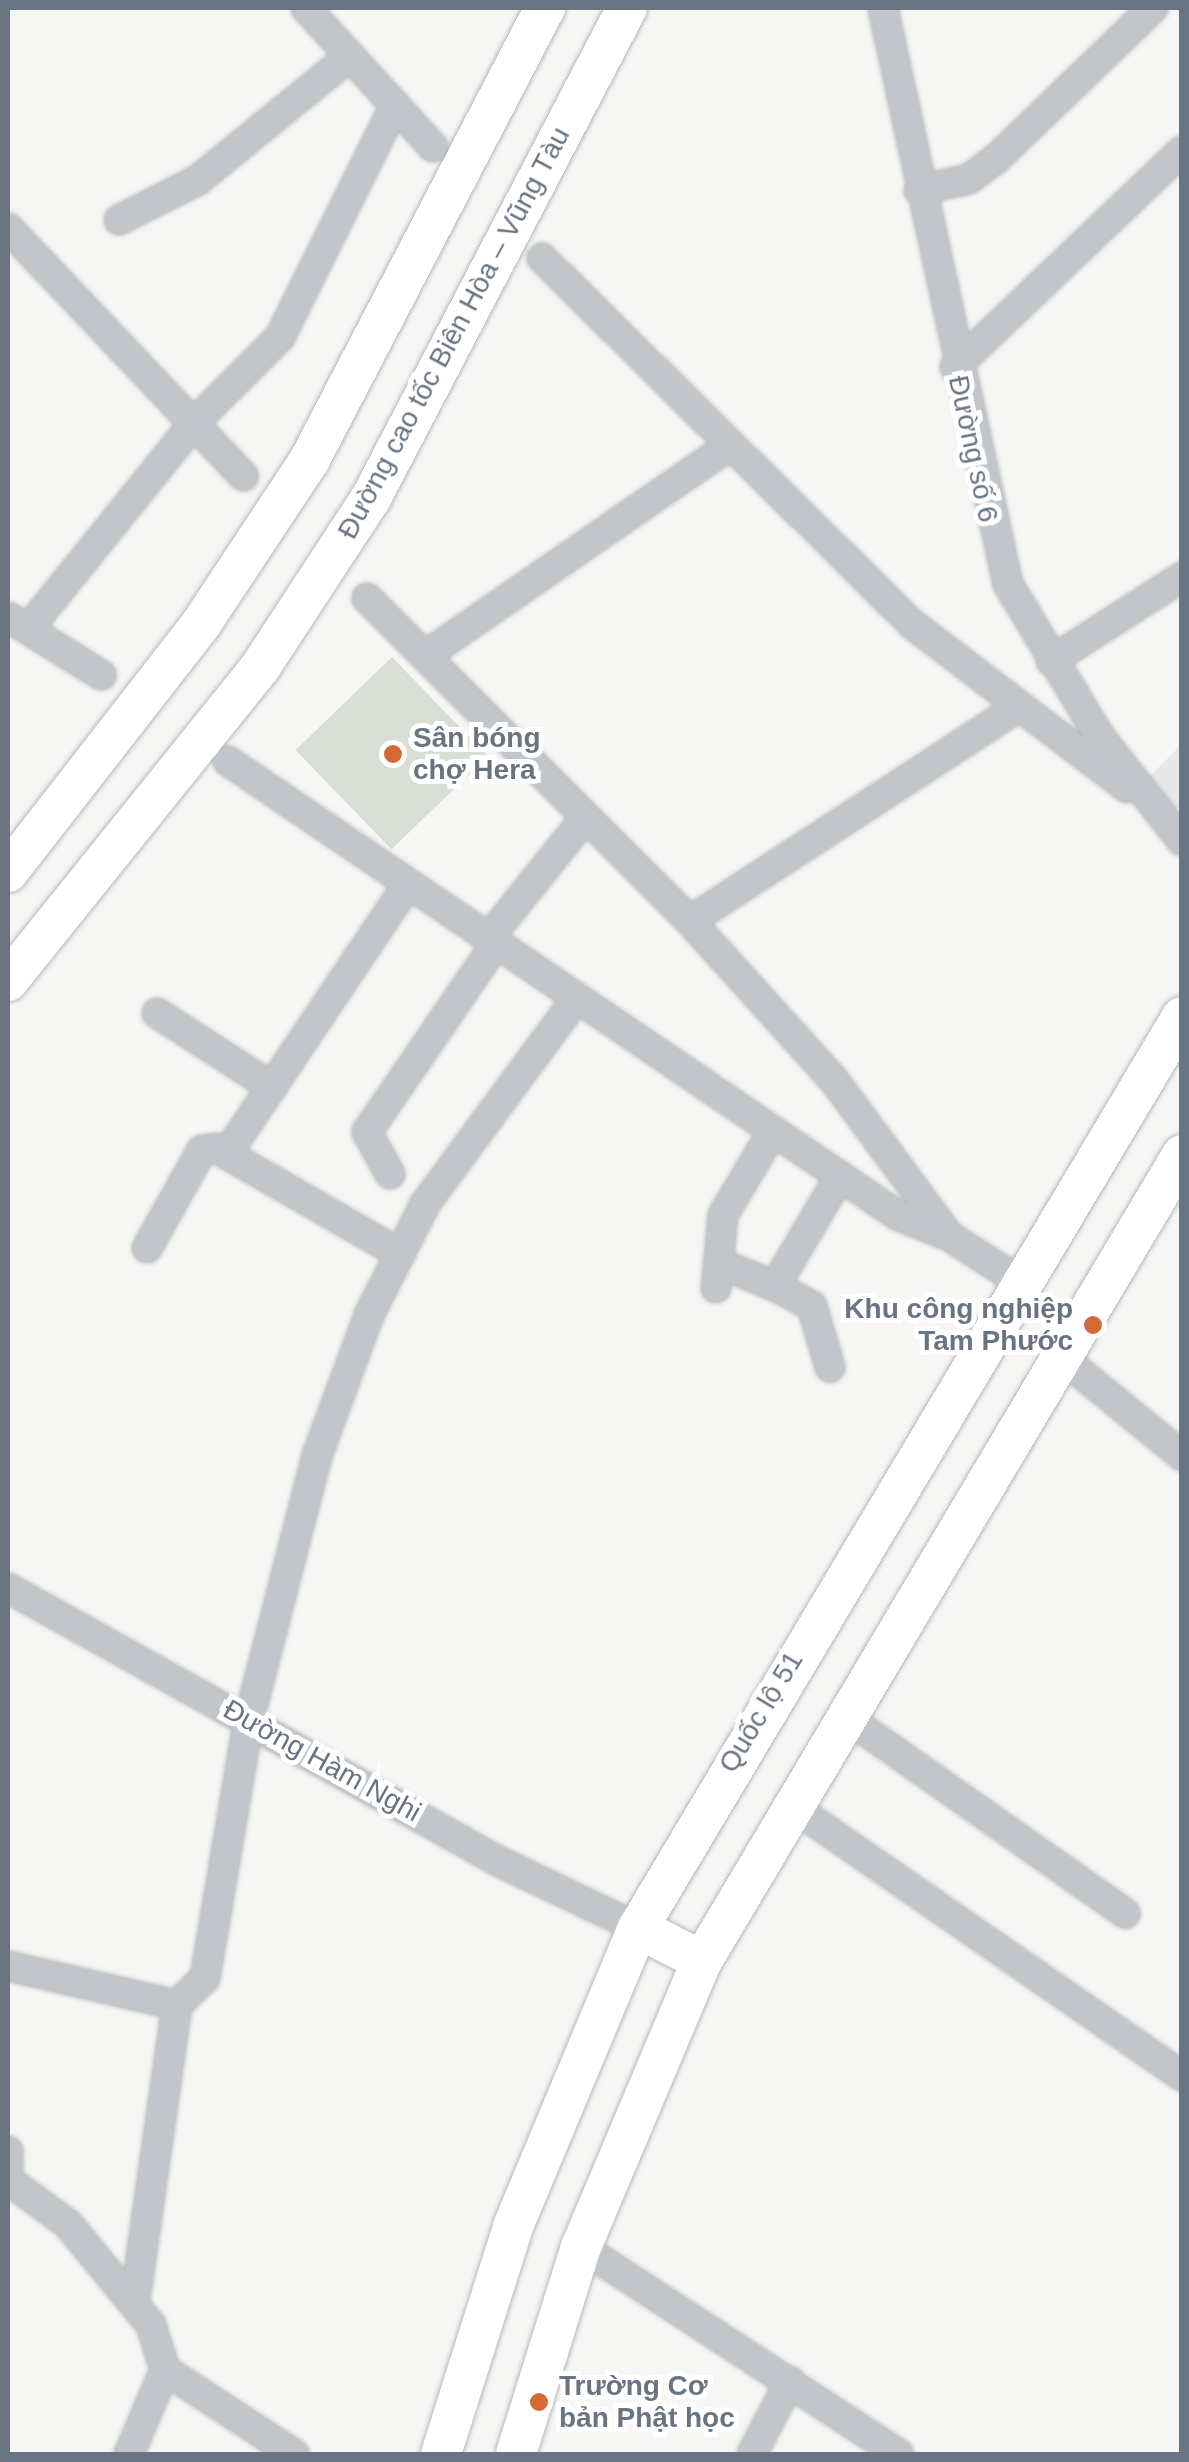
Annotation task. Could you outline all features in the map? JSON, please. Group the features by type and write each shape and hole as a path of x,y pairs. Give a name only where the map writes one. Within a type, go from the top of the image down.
{"highway":[{"path":"8,872 201,624 309,461 545,8"},
{"name":"Đường cao tốc Biên Hòa – Vũng Tàu","path":"8,981 261,666 371,498 627,8"},
{"name":"Quốc lộ 51","path":"441,2454 514,2224 638,1928 1182,1017"},
{"path":"516,2454 581,2247 702,1961 789,1804 1060,1356 1177,1175"},
{"path":"638,1928 702,1961"}],"street":[{"path":"306,8 434,146"},
{"name":"Đường số 6","path":"883,8 996,548 1050,662 1144,801 1182,842"},
{"path":"919,190 969,179 996,158 1152,8"},
{"path":"118,220 198,180 350,56"},
{"path":"101,674 13,620 280,337 396,105"},
{"path":"956,366 1182,150"},
{"path":"8,228 244,476"},
{"path":"542,258 729,446 1015,708 1144,801"},
{"path":"426,655 729,446"},
{"path":"1050,662 1182,577"},
{"path":"367,598 690,921 833,1079 949,1236"},
{"path":"690,921 1015,708"},
{"path":"228,761 491,943 840,1176 949,1236 1021,1282"},
{"path":"390,1174 367,1132 491,943 585,818"},
{"path":"230,1150 407,886"},
{"path":"134,2300 177,2005 205,1978 250,1720 318,1453 400,1254 425,1204 576,999"},
{"path":"157,1013 272,1087"},
{"path":"773,1131 723,1215 718,1276 775,1286 812,1306 830,1367"},
{"path":"147,1248 202,1150 230,1150 400,1254"},
{"path":"775,1286 840,1176"},
{"path":"1060,1356 1182,1456"},
{"name":"Đường Hàm Nghi","path":"8,1588 638,1928"},
{"path":"843,1715 1125,1913"},
{"path":"789,1804 1182,2076"},
{"path":"8,1966 177,2005"},
{"path":"8,2151 8,2179 36,2193 134,2300 165,2370 294,2454"},
{"path":"581,2247 899,2454"},
{"path":"129,2454 165,2370"},
{"path":"752,2454 790,2381"}],"shaded area":[{"name":"Sân bóng chợ Hera","path":"392,657 488,756 391,849 296,750"},
{"path":"1181,745 1181,805 1169,818 1142,784"}],"place":[{"name":"Sân bóng chợ Hera","path":"393,754"},
{"name":"Khu công nghiệp Tam Phước","path":"1093,1325"},
{"name":"Trường Cơ bản Phật học","path":"539,2402"}]}
